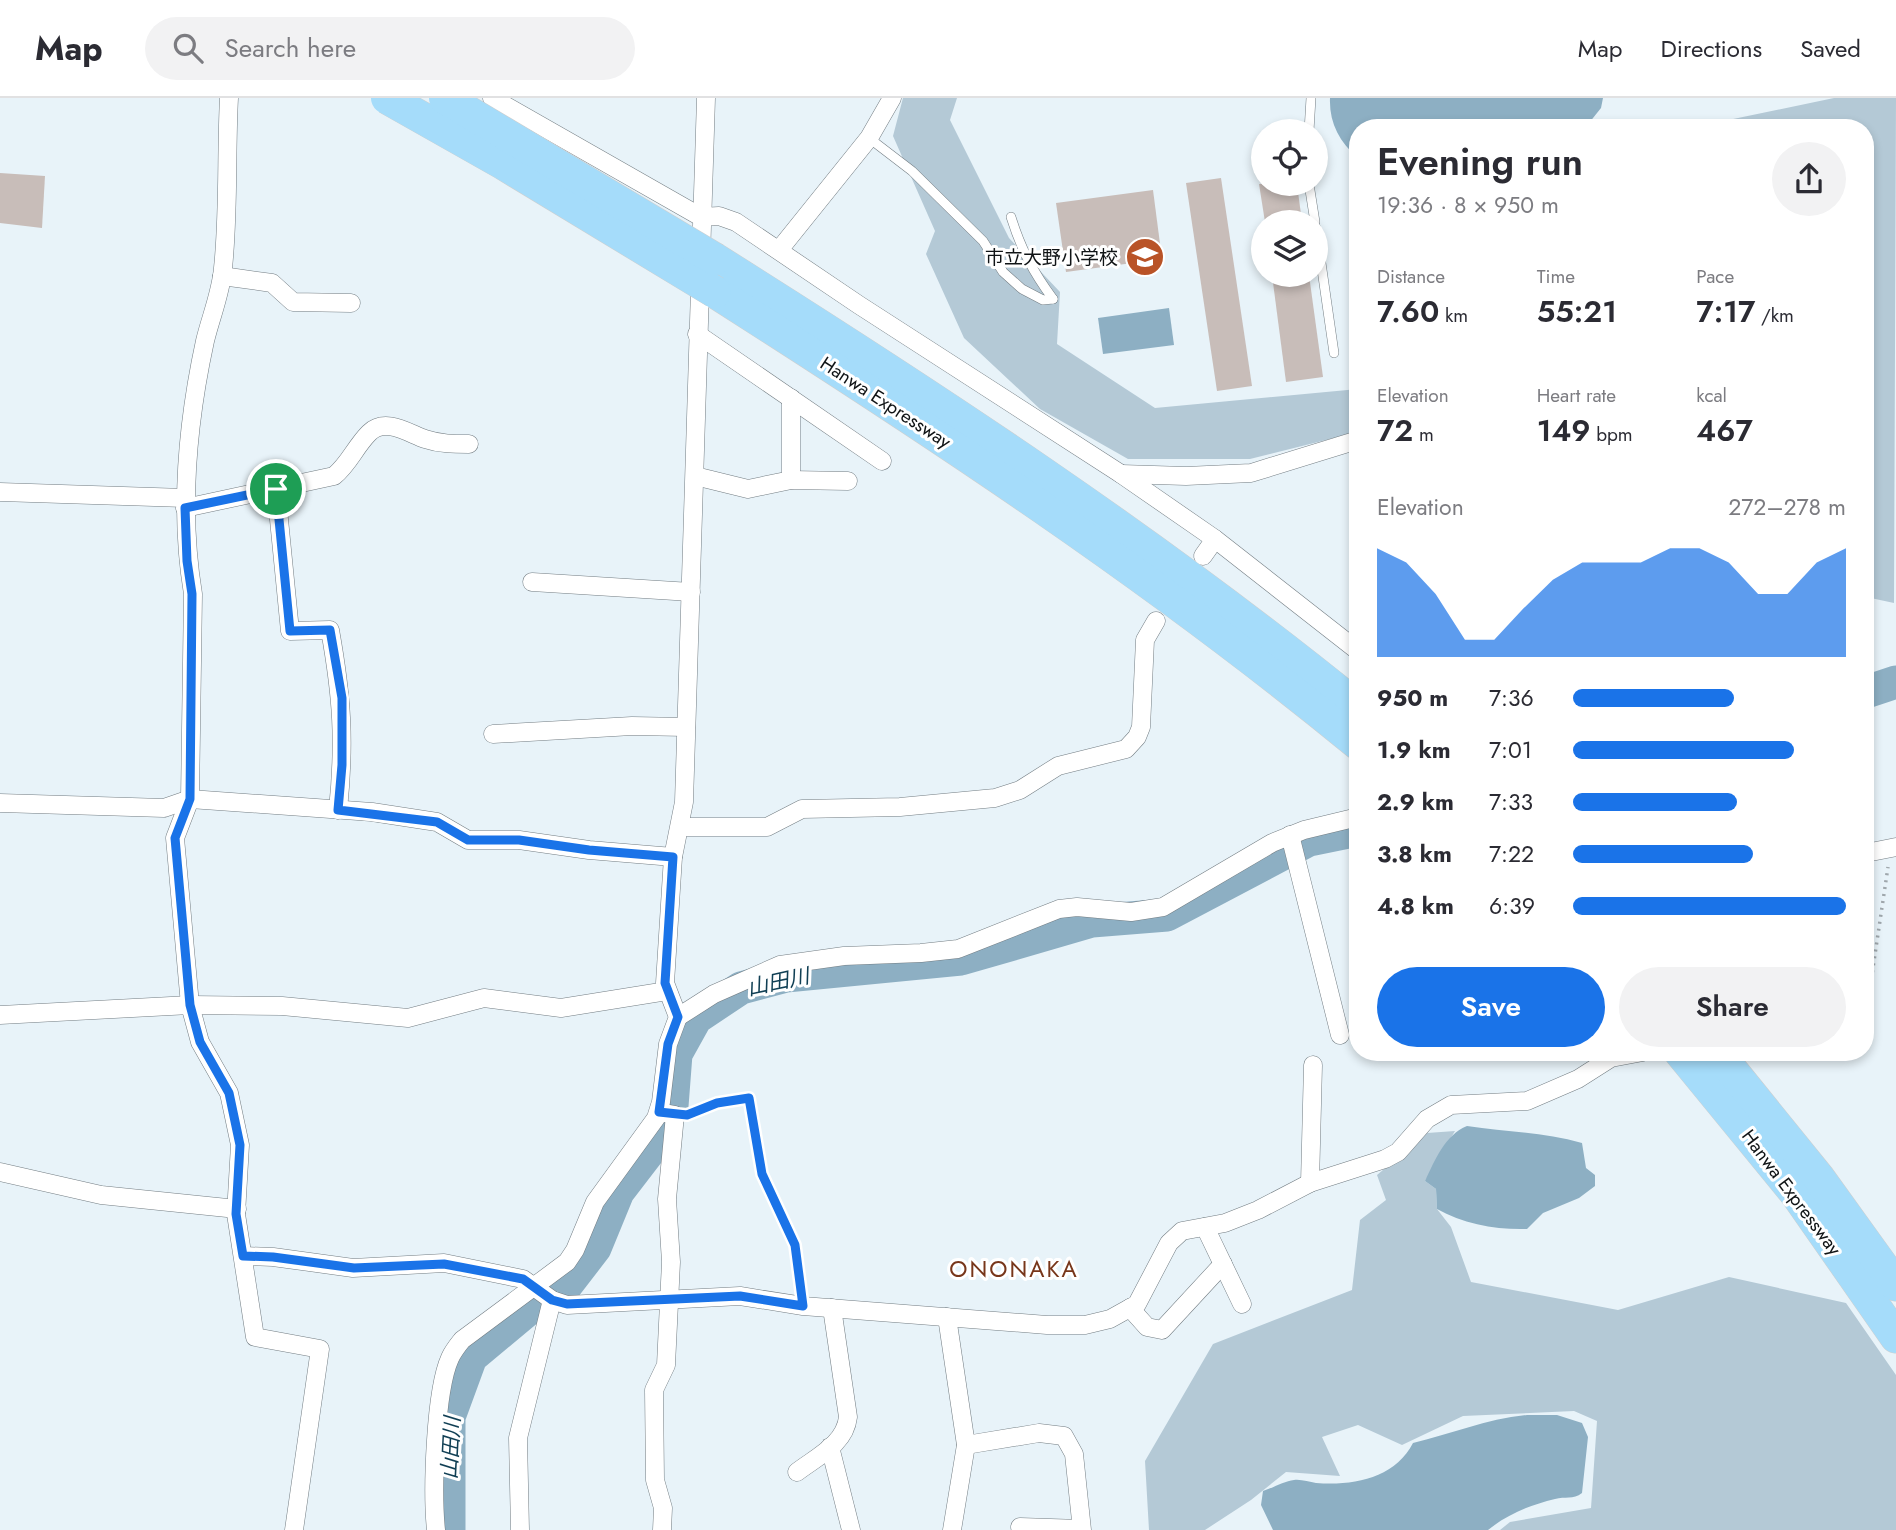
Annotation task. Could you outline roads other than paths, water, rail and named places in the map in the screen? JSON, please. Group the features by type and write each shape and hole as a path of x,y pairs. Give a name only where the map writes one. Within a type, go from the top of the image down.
{"highway":[{"name":"Hanwa Expressway","path":"387,98 502,163 715,292 927,428 1222,635 1349,737"},
{"name":"Hanwa Expressway","path":"444,98 715,259 944,406 1240,613 1349,700"},
{"name":"Hanwa Expressway","path":"1686,1061 1797,1195 1896,1337"},
{"name":"Hanwa Expressway","path":"1724,1061 1819,1178 1896,1285"}],"street":[{"path":"229,98 222,276 206,339 187,448 185,503 187,561 192,594 190,799 175,838 190,1005 200,1042 229,1093 240,1145 237,1209 255,1337 320,1349 294,1530"},
{"path":"492,98 701,217 728,218 779,250 859,305 1121,474 1215,539 1349,644"},
{"path":"678,1017 667,991 673,857 684,802 706,98"},
{"path":"779,250 869,138 892,98"},
{"path":"222,276 272,283 293,302 351,303"},
{"path":"697,334 882,461"},
{"path":"791,398 791,480"},
{"path":"0,492 185,503 276,489 334,476 345,468 369,432 379,426 396,427 425,439 448,444 469,444"},
{"path":"1121,474 1186,476 1251,473 1349,443"},
{"path":"695,476 748,489 791,480 848,481"},
{"path":"276,489 290,631 330,630 342,698 342,765 338,810"},
{"path":"1203,556 1215,539"},
{"path":"532,582 691,592"},
{"path":"680,827 767,827 802,809 900,807 995,798 1020,790 1058,766 1126,749 1137,737 1141,727 1145,640 1156,621"},
{"path":"493,734 632,726 686,727"},
{"path":"0,803 164,808 190,799 338,810 437,822 468,840 519,840 589,850 673,857"},
{"path":"662,1530 663,1508 655,1480 654,1390 666,1366 670,1300 667,1199 668,1044 678,1017 714,994 780,965 844,956 958,949 1059,909 1077,907 1131,912 1163,907 1290,835 1349,819"},
{"path":"1290,835 1340,1035"},
{"path":"1874,851 1894,847"},
{"path":"0,1015 190,1005 282,1006 408,1018 484,998 561,1008 667,991"},
{"path":"243,1256 273,1257 354,1268 444,1264 523,1279 552,1300 567,1304 740,1296 803,1306 1047,1325 1085,1325 1110,1319 1137,1304 1168,1243 1182,1231 1225,1223 1258,1210 1310,1183 1385,1159 1398,1152 1427,1119 1451,1105 1527,1101 1578,1079 1606,1061"},
{"path":"1310,1183 1313,1065"},
{"path":"436,1530 437,1433 450,1357 462,1340 567,1262 575,1250 595,1202 652,1126 667,1114"},
{"path":"0,1172 101,1195 237,1209"},
{"path":"1205,1227 1241,1304"},
{"path":"1130,1308 1147,1327 1162,1330 1223,1264"},
{"path":"520,1530 518,1438 552,1300"},
{"path":"797,1472 842,1438 848,1417 832,1308"},
{"path":"947,1317 967,1445 952,1530"},
{"path":"967,1445 1039,1433 1064,1436 1073,1454 1082,1529 1020,1527"},
{"path":"830,1447 851,1530"}],"lane":[{"path":"1310,119 1311,98"},
{"path":"869,138 912,171 983,241 1003,272 1022,289 1043,300 1053,299 1031,270 1011,216"},
{"path":"1324,287 1334,353"}],"waterway":[{"name":"山田川","path":"1874,689 1896,682"},
{"name":"山田川","path":"449,1530 449,1417 471,1357 531,1307 565,1287 595,1248 618,1192 661,1136 672,1106 676,1054 696,1018 741,988 786,976 961,959 1092,921 1167,915 1309,840 1349,832"}],"place":[{"name":"市立大野小学校","path":"1145,257"}],"district":[{"name":"ONONAKA","path":"1014,1269"}]}
